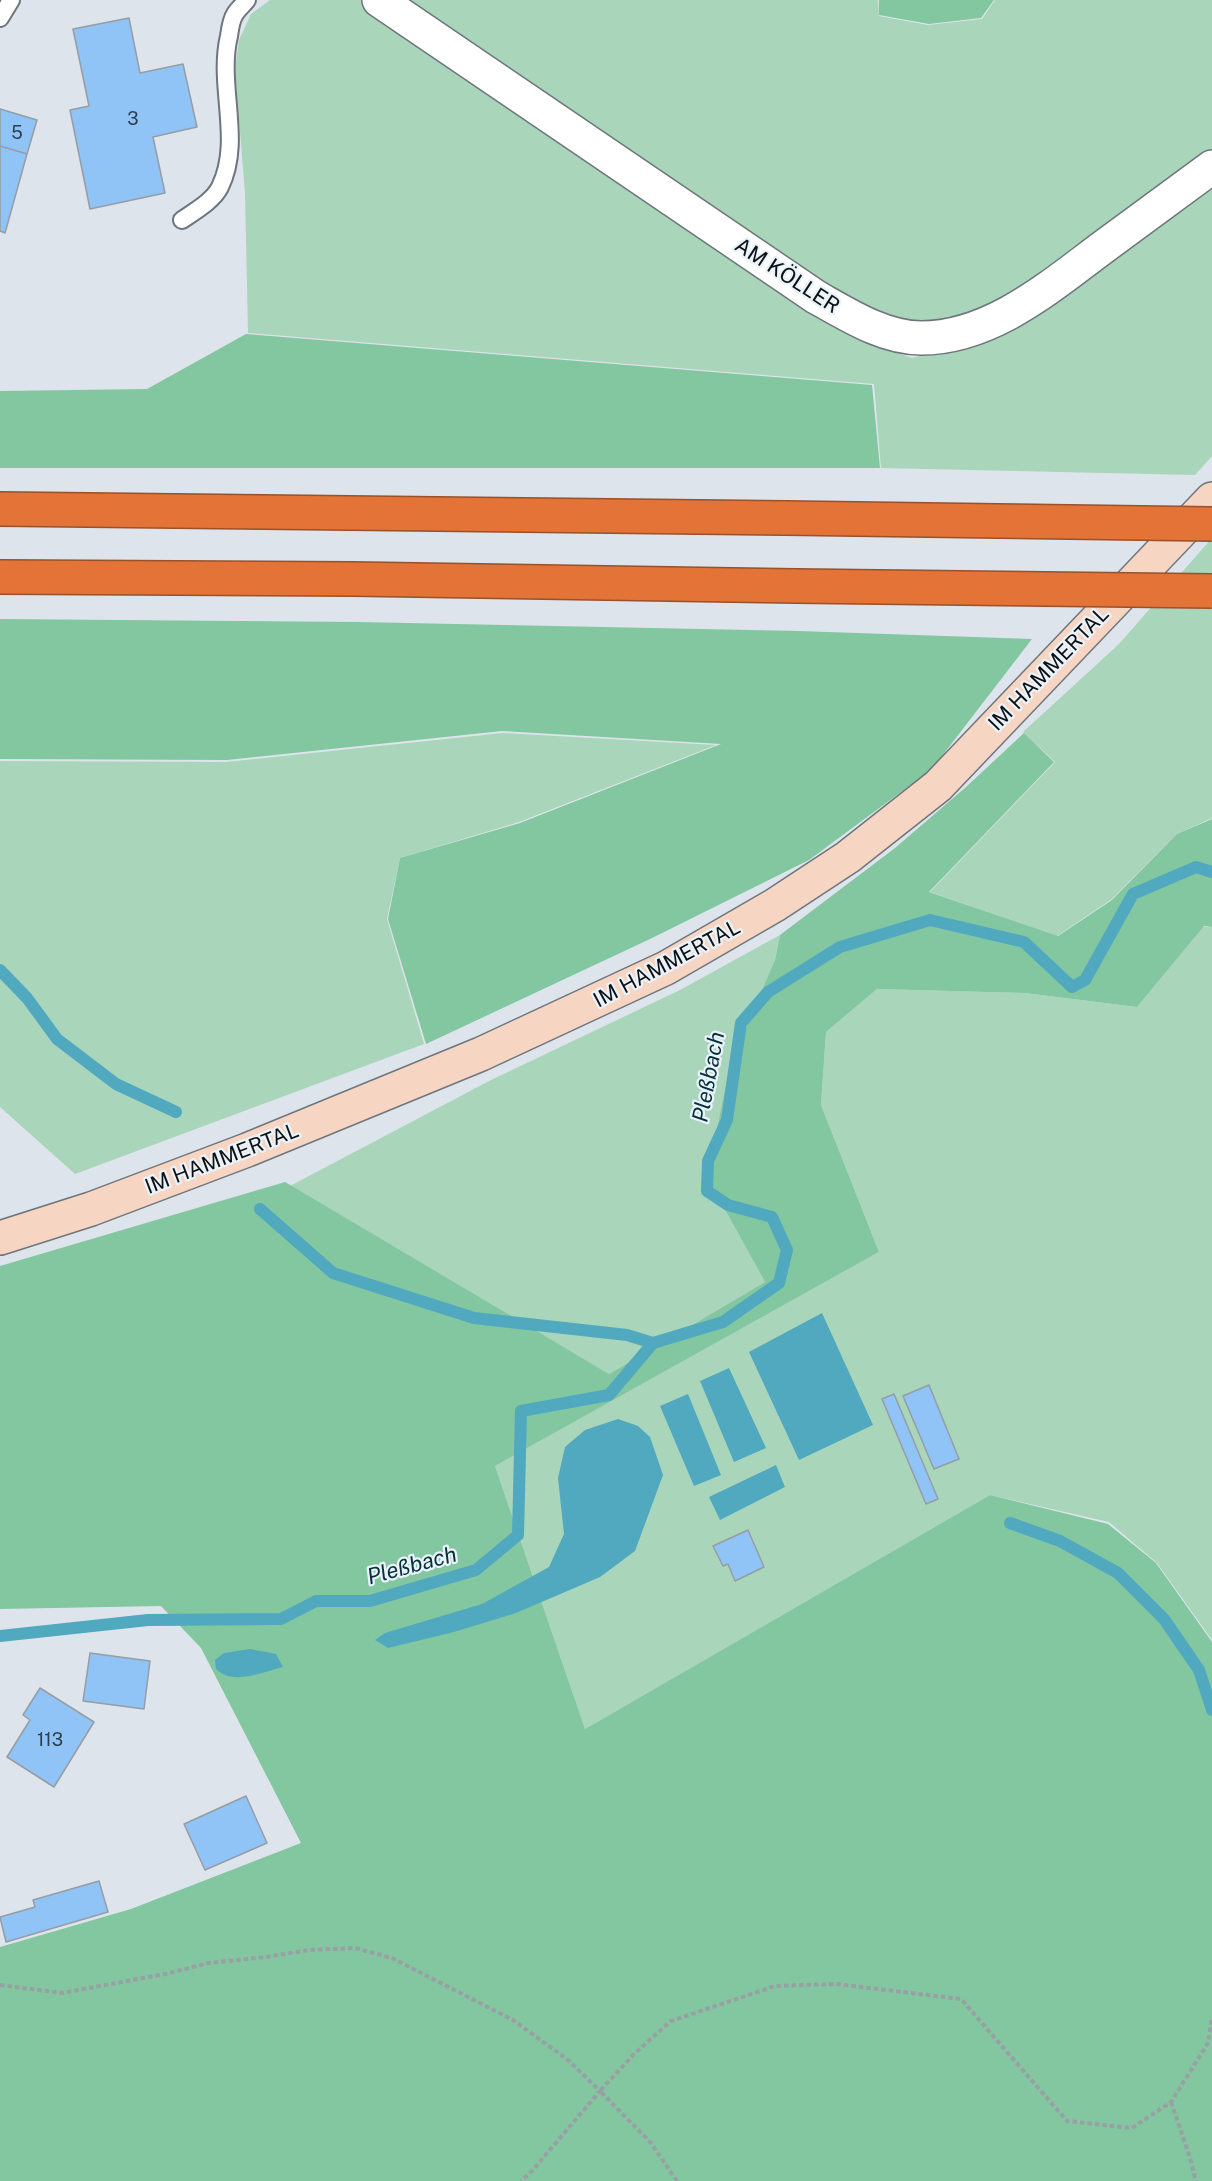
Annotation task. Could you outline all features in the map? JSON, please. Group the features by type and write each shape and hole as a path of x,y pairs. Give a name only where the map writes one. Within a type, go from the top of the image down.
{"highway":[{"path":"0,509 1212,524"},
{"path":"0,577 342,579 1212,591"}],"main road":[{"name":"IM HAMMERTAL","path":"0,1238 91,1209 247,1150 481,1054 666,968 775,905 848,857 938,786 1212,499"}],"street":[{"name":"AM KÖLLER","path":"379,0 816,297 855,319 897,335 921,338 957,334 1001,317 1047,289 1212,167"}],"lane":[{"path":"0,18 11,0"},
{"path":"182,220 203,206 220,188 227,165 231,142 224,75 228,41 233,16 247,0"}],"path":[{"path":"0,1986 62,1993 165,1974 209,1963 309,1950 355,1948 392,1958 513,2020 568,2060 651,2143 677,2181"},
{"path":"520,2181 531,2172 634,2054 671,2020 775,1986 836,1984 961,1999 1067,2121 1132,2128 1171,2102 1208,2043 1212,2017"},
{"path":"1171,2102 1196,2181"}],"green space":[{"path":"270,0 361,0 869,343 912,358 959,346 1212,179 1212,456 1195,475 881,468 874,384 248,333 245,193 235,69 239,40 251,14"},
{"path":"396,0 878,0 879,16 928,25 982,19 995,0 1212,0 1212,154 1038,282 952,322 919,323 878,314 820,287"},
{"path":"879,0 994,0 981,18 929,24 879,15"},
{"path":"246,334 872,385 880,468 0,468 0,391 147,389"},
{"path":"1212,538 1212,818 1177,834 1112,899 1057,936 930,892 1055,762 1023,732 1119,644"},
{"path":"0,619 358,622 799,631 1032,639 932,769 809,860 650,939 426,1044 388,919 400,858 520,823 721,744 502,731 227,760 0,759"},
{"path":"503,733 716,745 519,822 400,858 387,919 424,1044 75,1174 0,1107 0,761 226,762"},
{"path":"1024,733 1054,762 929,892 1058,936 1112,900 1177,834 1212,819 1212,927 1204,926 1137,1007 1025,993 877,989 826,1032 821,1105 879,1252 495,1466 585,1729 990,1495 1108,1524 1156,1563 1212,1642 1212,2181 0,2181 0,1947 131,1909 301,1843 201,1648 161,1606 0,1609 0,1266 285,1182 609,1374 765,1282 707,1177 730,1066 775,960 780,935 895,848"},
{"path":"1203,927 1212,927 1212,1640 1157,1563 1109,1522 990,1495 585,1729 495,1466 879,1252 821,1105 826,1032 877,989 1025,993 1137,1007"},
{"path":"780,935 775,960 707,1177 765,1282 609,1374 288,1187 491,1080 680,990"}],"water":[{"path":"822,1313 873,1425 799,1460 749,1352"},
{"path":"729,1368 766,1448 734,1462 700,1381"},
{"path":"688,1394 721,1475 694,1486 660,1406"},
{"path":"618,1419 638,1426 650,1437 663,1475 635,1551 600,1577 516,1613 454,1632 388,1648 375,1640 385,1633 482,1604 549,1567 564,1534 558,1478 565,1447 585,1430"},
{"path":"776,1465 785,1487 720,1520 709,1497"},
{"path":"250,1649 276,1654 283,1667 239,1677 231,1677 216,1669 215,1660 224,1653"}],"building":[{"path":"129,18 140,73 183,64 197,127 153,137 165,193 90,209 70,110 89,106 73,29"},
{"path":"0,109 37,120 27,154 0,146"},
{"path":"0,146 27,154 5,233 0,231"},
{"path":"929,1385 959,1459 934,1469 903,1396"},
{"path":"894,1394 938,1499 926,1504 882,1399"},
{"path":"748,1530 764,1567 735,1581 728,1564 723,1566 713,1546"},
{"path":"90,1653 150,1661 144,1709 83,1701"},
{"path":"40,1688 94,1722 54,1787 7,1757 30,1720 23,1715"},
{"path":"246,1796 267,1843 205,1870 184,1824"},
{"path":"99,1881 108,1912 6,1942 0,1917 35,1907 33,1900"}],"waterway":[{"name":"Pleßbach","path":"0,1636 148,1620 281,1619 316,1601 370,1601 476,1570 518,1535 521,1411 609,1395 653,1343 723,1322 779,1283 787,1250 772,1217 728,1205 707,1191 708,1161 727,1120 741,1023 768,992 840,947 930,920 1024,942 1072,987 1085,980 1133,894 1196,867 1212,872"},
{"path":"0,970 27,998 57,1039 116,1084 176,1112"},
{"path":"260,1209 333,1273 474,1318 627,1335 653,1343"},
{"path":"1010,1523 1060,1541 1118,1573 1164,1619 1199,1670 1212,1710"}]}
